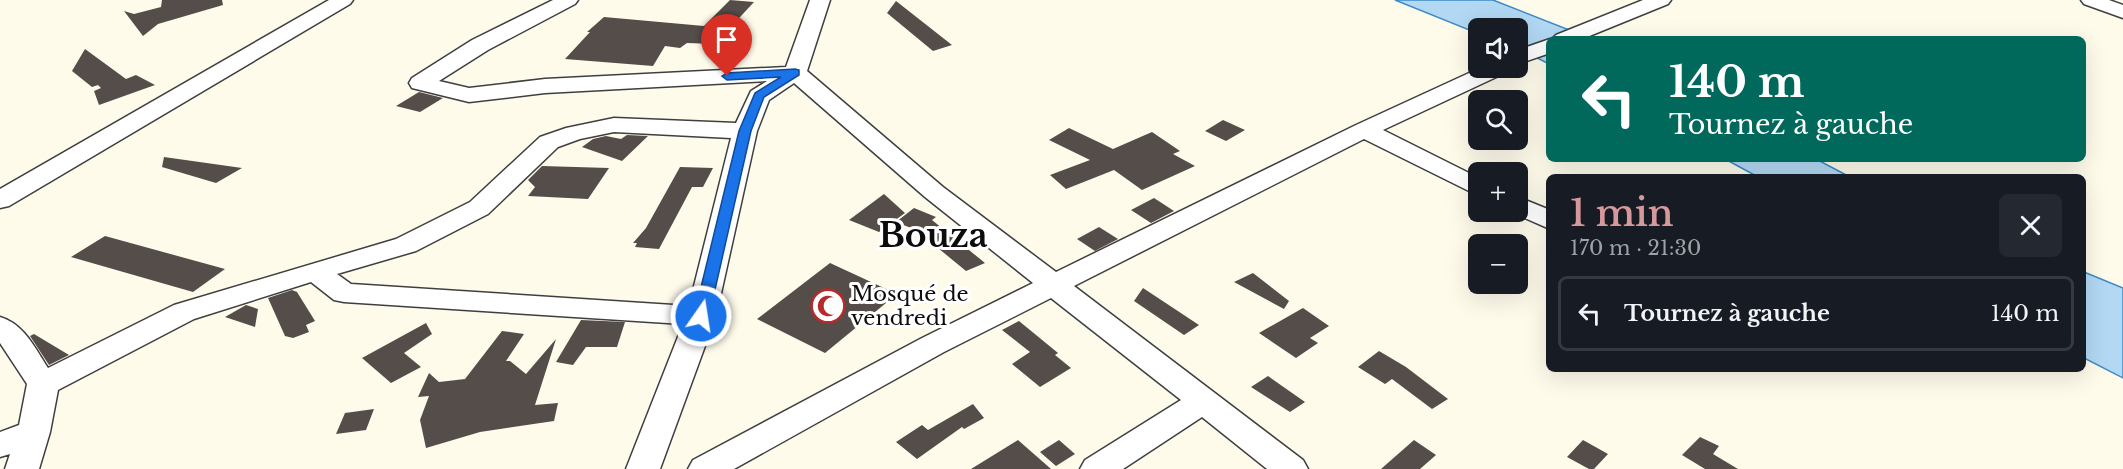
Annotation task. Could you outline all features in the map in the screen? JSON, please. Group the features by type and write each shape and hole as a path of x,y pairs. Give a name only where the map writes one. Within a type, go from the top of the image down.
{"street":[{"path":"0,200 344,0"},
{"path":"568,0 480,45 420,83 469,95 545,86 795,73 934,192 1291,469"},
{"path":"643,469 701,316 745,131 759,96 795,73 820,0"},
{"path":"1573,35 1661,0"},
{"path":"2091,0 2123,12"},
{"path":"1528,54 1546,47"},
{"path":"705,469 933,345 1364,130 1476,78"},
{"path":"43,384 183,312 406,245 479,208 549,142 574,133 614,125 745,131"},
{"path":"1364,130 1468,182"},
{"path":"1528,210 1546,219"},
{"path":"315,271 344,293 701,316"},
{"path":"0,327 12,337 43,384 34,432 22,469"},
{"path":"1097,469 1204,401"},
{"path":"0,446 34,432"}],"water":[{"path":"1395,0 1493,0 1584,36 1546,36 1546,62 1528,53 1528,18 1468,18 1468,30"},
{"path":"1730,162 1822,162 1844,174 1752,174"},
{"path":"2086,273 2123,288 2123,378 2086,359"}],"building":[{"path":"162,0 222,0 223,5 158,24 143,36 124,11 134,14 161,7"},
{"path":"730,0 754,2 715,44 687,43 680,48 665,46 653,66 565,59 590,32 587,32 604,17 704,26"},
{"path":"896,1 952,45 933,51 887,13"},
{"path":"85,49 126,79 136,75 155,85 99,105 94,91 101,88 98,85 92,87 72,71"},
{"path":"419,92 443,98 420,112 396,106"},
{"path":"1223,120 1245,130 1226,141 1205,131"},
{"path":"1069,128 1113,149 1152,132 1180,151 1173,154 1195,166 1142,190 1114,170 1066,189 1050,175 1090,160 1049,140"},
{"path":"627,135 648,136 622,161 582,147 593,139 606,136 621,139"},
{"path":"164,157 242,168 216,183 162,167"},
{"path":"542,166 609,168 588,199 528,196 535,187 528,180"},
{"path":"680,167 713,168 703,187 692,187 659,249 635,247 637,243 633,243 646,228"},
{"path":"884,194 905,213 879,232 849,220"},
{"path":"1154,198 1174,211 1151,223 1131,210"},
{"path":"914,208 936,217 932,220 985,263 966,271 916,230 896,222"},
{"path":"1099,227 1118,239 1095,251 1077,239"},
{"path":"105,236 225,269 193,292 71,257"},
{"name":"Mosqué de vendredi","path":"830,263 897,294 825,353 757,319"},
{"path":"1253,273 1289,301 1284,309 1234,282"},
{"path":"1143,288 1199,325 1184,335 1134,301"},
{"path":"292,290 297,292 315,321 306,325 309,332 293,338 285,336 268,298"},
{"path":"246,305 258,309 255,327 225,317"},
{"path":"1303,308 1329,326 1310,338 1318,343 1296,358 1259,333"},
{"path":"581,320 625,322 617,347 586,347 573,365 556,362"},
{"path":"1019,321 1058,353 1055,355 1071,368 1040,387 1012,364 1030,352 1002,330"},
{"path":"426,323 432,334 404,353 421,367 391,383 362,358"},
{"path":"502,331 524,334 506,361 510,361 526,374 556,339 535,405 558,403 554,421 480,432 426,448 420,420 429,396 418,397 429,373 439,382 465,379"},
{"path":"34,334 69,355 49,365 30,336"},
{"path":"1379,351 1406,367 1448,399 1432,409 1392,379 1385,384 1358,367"},
{"path":"1268,376 1305,402 1290,412 1251,387"},
{"path":"973,404 984,418 964,429 962,427 917,459 896,442 922,425 928,430"},
{"path":"374,409 366,430 336,434 345,413"},
{"path":"1700,437 1719,446 1713,454 1738,469 1705,469 1682,455"},
{"path":"1018,440 1051,469 971,469"},
{"path":"1059,440 1075,454 1056,466 1040,452"},
{"path":"1414,440 1436,455 1420,469 1381,469"},
{"path":"1583,440 1608,454 1594,469 1589,469 1567,457"}],"place":[{"name":"Mosqué de vendredi","path":"828,306"}],"district":[{"name":"Bouza","path":"933,235"}],"route":[{"path":"701,316 745,131 759,96 795,73 727,76"}]}
